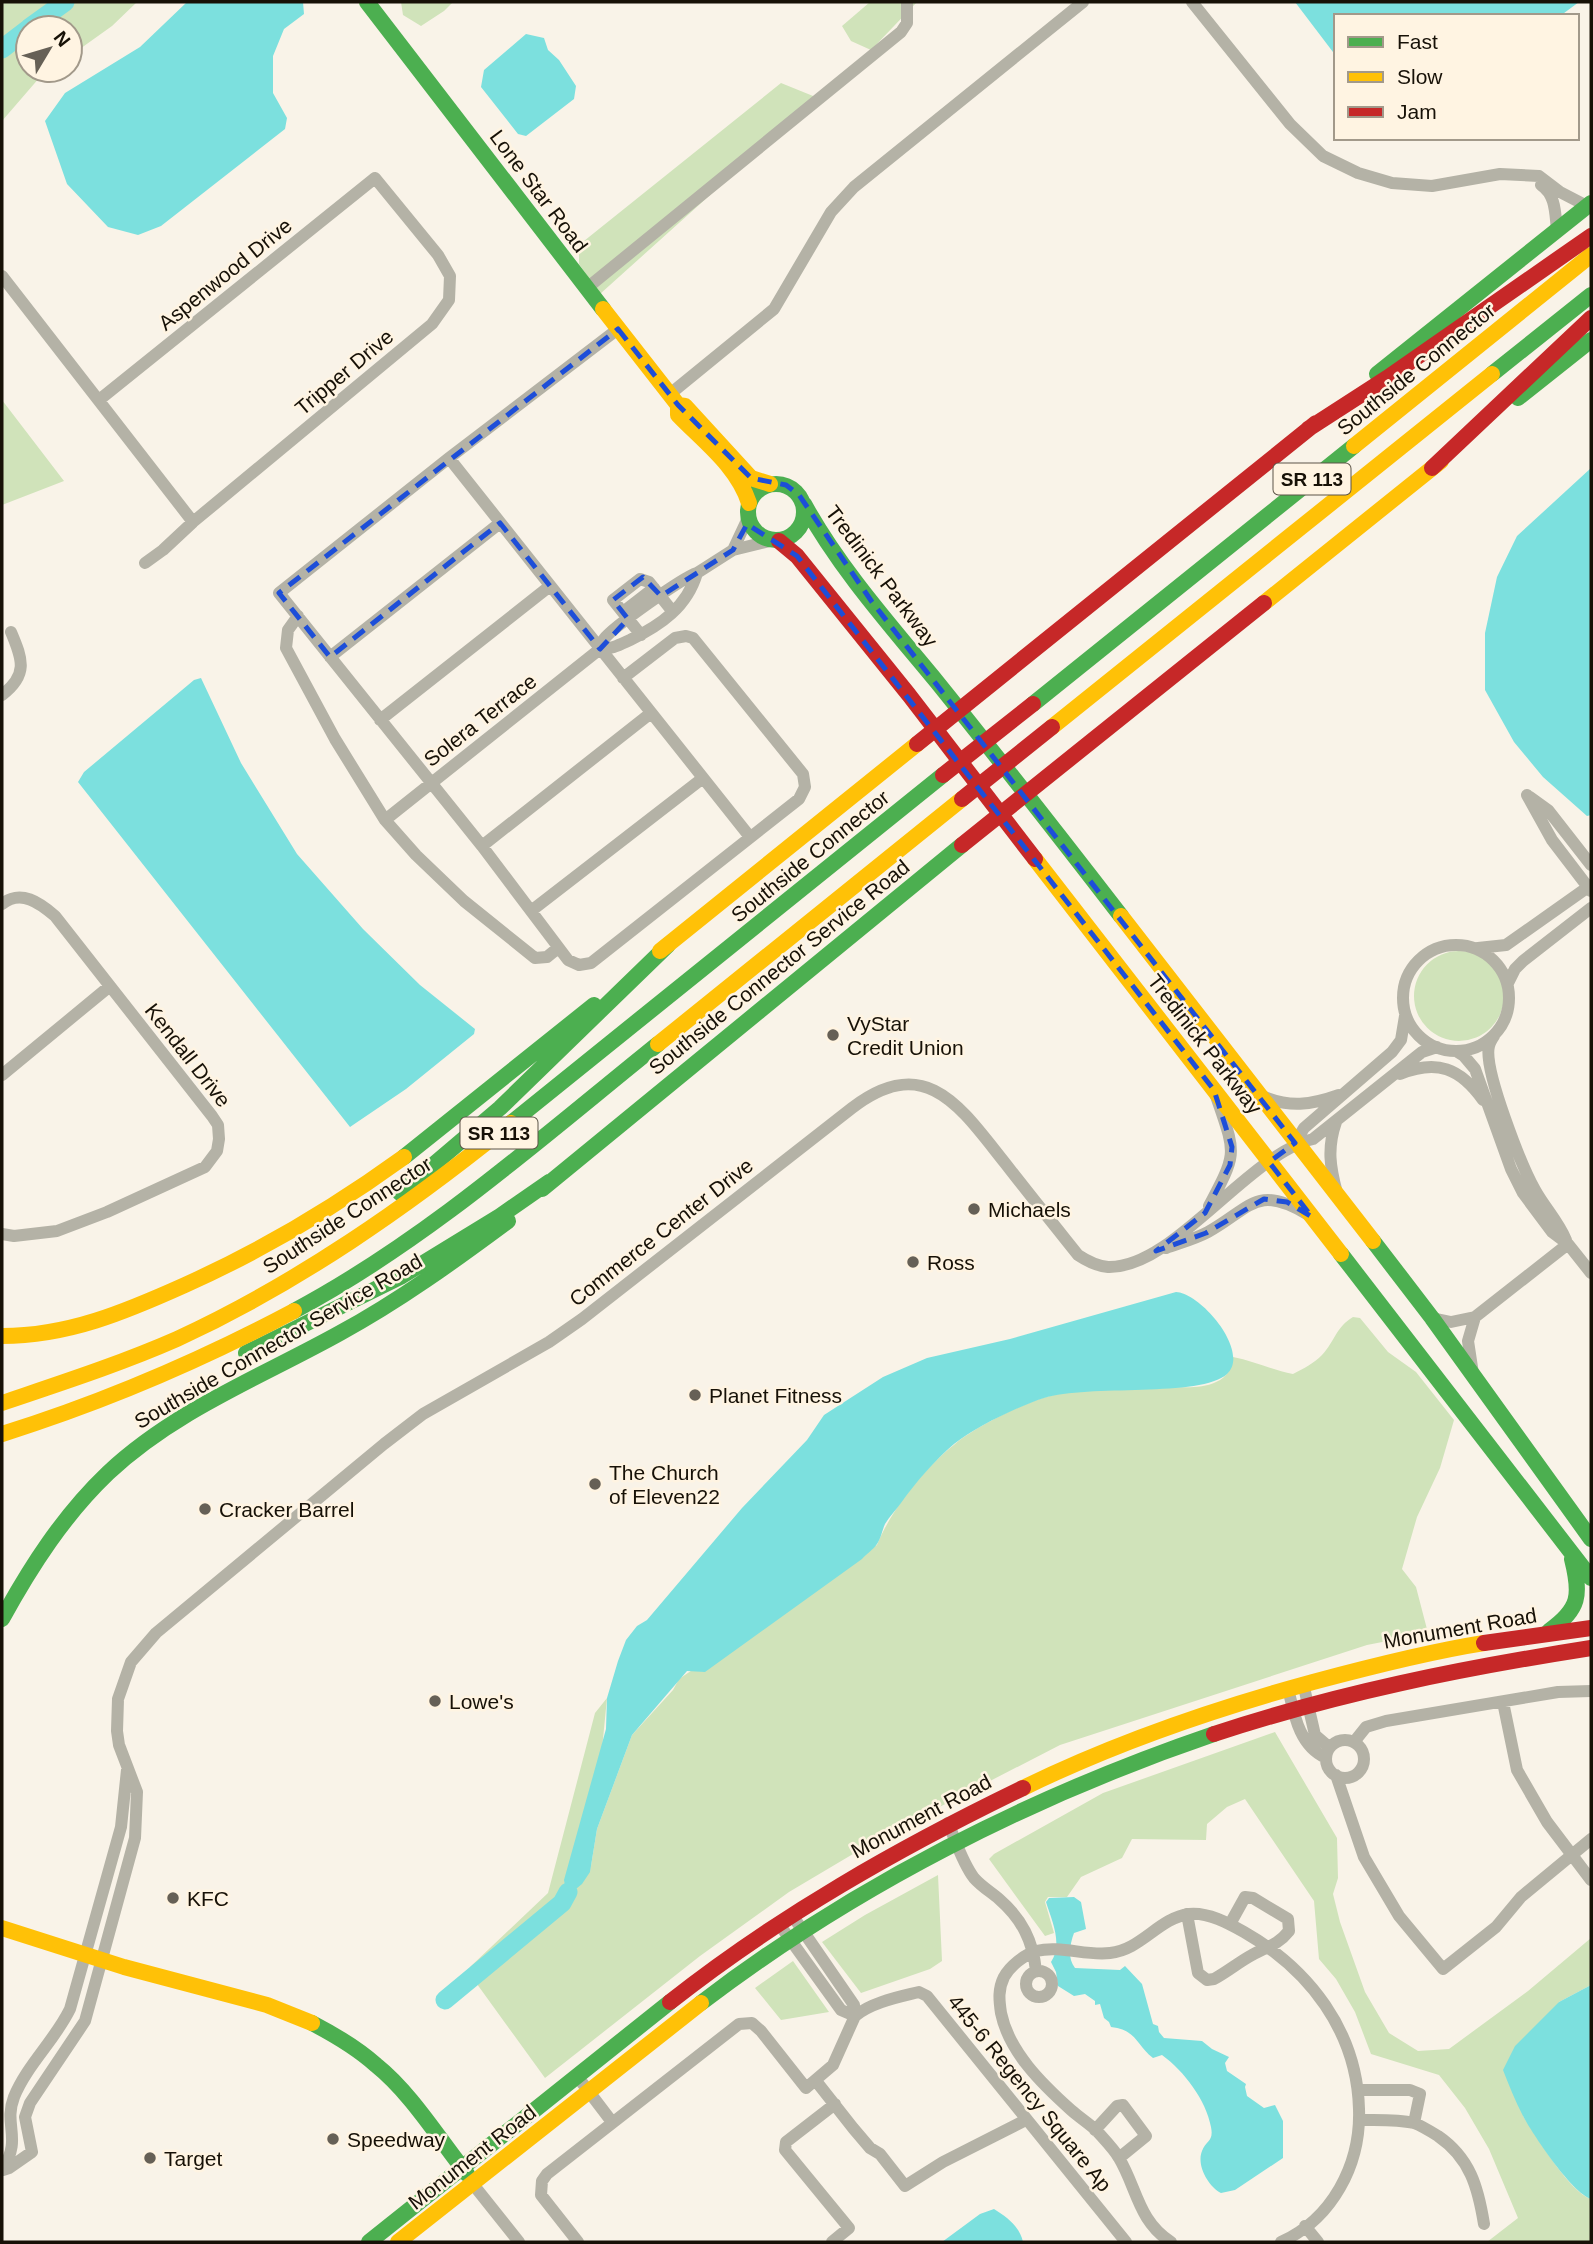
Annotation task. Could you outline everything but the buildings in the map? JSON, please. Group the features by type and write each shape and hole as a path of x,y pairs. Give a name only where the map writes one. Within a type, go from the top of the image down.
{"main road":[{"name":"Lone Star Road","path":"367,2 674,400 685,406 751,478 771,484"},
{"name":"Southside Connector","path":"668,945 1589,204"},
{"path":"1308,429 1387,378 1591,236"},
{"name":"Southside Connector","path":"2,1403 93,1372 177,1338 327,1258 387,1218 458,1166 1591,255"},
{"name":"SR 113","path":"2,1434 122,1394 251,1336 340,1285 404,1244 458,1205 1591,295"},
{"path":"1432,468 1591,318"},
{"name":"Southside Connector Service Road","path":"2,1619 64,1520 108,1472 135,1450 183,1416 341,1333 411,1290 508,1221 549,1182 1026,793 1591,340"},
{"name":"Lone Star Road","path":"674,400 678,415 739,481 747,495 748,511"},
{"path":"771,484 786,485 804,504 805,512 800,528 787,539 776,540 760,536 755,531 748,511 757,491 771,484"},
{"name":"Tredinick Parkway","path":"804,504 830,547 1026,793 1432,1318 1591,1539"},
{"name":"Tredinick Parkway","path":"776,540 797,556 1001,814 1591,1578"},
{"path":"2,1336 57,1331 129,1311 224,1268 298,1228 369,1182 428,1138 668,945"},
{"path":"135,1355 298,1265 404,1190 500,1108 668,945"},
{"path":"122,1394 199,1373 337,1310 446,1251 549,1182"},
{"path":"1546,1633 1567,1618 1578,1601 1579,1586 1569,1550"},
{"name":"Monument Road","path":"369,2242 679,1994 785,1919 948,1823 1017,1789 1130,1741 1296,1686 1393,1660 1546,1633 1591,1628"},
{"name":"Monument Road","path":"398,2242 710,1996 796,1936 868,1891 956,1842 1061,1792 1128,1764 1300,1705 1461,1667 1591,1648"},
{"path":"2,1928 101,1960 267,2005 335,2035 368,2058 394,2081 463,2167 472,2183"}],"street":[{"path":"587,288 901,32 907,23 907,2"},
{"path":"674,400 774,309 831,212 854,187 1083,2"},
{"path":"1192,2 1290,124 1323,156 1358,173 1392,183 1432,186 1500,174 1539,176 1560,192 1589,204"},
{"path":"1534,177 1550,193 1557,230"},
{"name":"Aspenwood Drive","path":"99,400 376,178"},
{"name":"Tripper Drive","path":"145,563 432,324 449,300 450,276 438,256 376,178"},
{"path":"2,276 193,522"},
{"path":"618,329 279,593 482,846 558,948 568,960 579,965 591,963 799,799 805,787 803,774 693,638 675,638 623,678"},
{"path":"449,458 750,837"},
{"path":"733,550 748,511"},
{"path":"330,657 500,523"},
{"name":"Solera Terrace","path":"385,820 600,649 605,638 626,615 658,592 697,573 733,550 776,540"},
{"name":"Solera Terrace","path":"600,649 612,649 659,625 693,586 697,573"},
{"path":"641,635 613,600 640,579 649,582 673,612"},
{"path":"380,720 550,586"},
{"path":"298,616 288,630 286,648 335,739 385,820 416,855 464,901 535,958 547,957 558,948"},
{"path":"2,695 18,678 22,665 20,653 10,632"},
{"path":"482,846 651,713"},
{"path":"531,911 703,778"},
{"path":"1494,1036 1483,1044 1456,1051 1437,1047 1417,1033 1405,1012 1403,998 1405,983 1411,970 1432,950 1445,945 1495,948 1506,945 1590,888 1552,840 1527,795 1548,810 1591,865"},
{"name":"Kendall Drive","path":"2,904 21,897 38,902 55,916 218,1125 217,1151 205,1167 107,1212 57,1231 14,1236 2,1234"},
{"path":"1508,983 1522,961 1591,908"},
{"path":"1474,947 1495,961 1508,983 1508,1011 1489,1046 1490,1066 1512,1137 1535,1191 1560,1224 1568,1244"},
{"path":"2,1075 110,986"},
{"name":"Commerce Center Drive","path":"32,2152 25,2117 30,2103 85,2021 135,1838 137,1792 127,1770 117,1731 118,1699 131,1662 156,1633 397,1434 454,1395 549,1342 582,1320 881,1088 909,1084 936,1091 951,1099 1078,1255 1088,1262 1106,1267 1124,1265 1156,1251 1295,1143 1304,1128 1392,1052 1401,1040 1405,1028 1405,1012"},
{"name":"Commerce Center Drive","path":"1295,1143 1313,1139 1422,1052 1437,1047"},
{"path":"1456,1051 1475,1069 1511,1169 1523,1193 1552,1232 1568,1244 1591,1273"},
{"path":"1393,1077 1415,1068 1449,1069 1464,1077 1489,1109"},
{"path":"1205,1213 1232,1157 1230,1136 1214,1090"},
{"path":"1257,1094 1278,1103 1297,1106 1321,1102 1346,1093"},
{"path":"1336,1122 1328,1149 1338,1198"},
{"path":"1156,1251 1206,1233 1246,1206 1264,1199 1287,1202 1312,1217"},
{"path":"1432,1318 1451,1322 1475,1317 1568,1244"},
{"path":"1473,1374 1468,1341 1475,1317"},
{"path":"1296,1686 1306,1742 1310,1748 1327,1752"},
{"path":"1354,1742 1366,1727 1387,1721 1558,1692 1591,1691"},
{"path":"1503,1702 1517,1770 1539,1811 1591,1880"},
{"path":"1327,1752 1343,1740 1354,1742 1363,1756 1358,1772 1348,1777 1336,1775"},
{"path":"1327,1752 1328,1767 1336,1775 1364,1857 1399,1916 1443,1969 1496,1927 1521,1897 1591,1839"},
{"name":"Commerce Center Drive","path":"2,2170 12,2151 10,2113 14,2098 22,2081 63,2024 70,2009 121,1827 127,1770"},
{"path":"948,1823 973,1877 1012,1911 1024,1928 1034,1951 1036,1971"},
{"path":"1188,1914 1198,1973 1207,1980 1214,1979 1253,1954 1281,1941 1289,1931 1287,1919 1253,1898 1245,1897 1230,1923"},
{"path":"1171,2242 1154,2227 1141,2208 1119,2158 1096,2130 1048,2088 1010,2041 999,2001 1000,1985 1007,1972 1020,1959 1034,1951 1053,1949 1108,1954 1123,1951 1169,1921 1198,1913 1230,1923 1270,1947 1296,1969 1326,2005 1343,2036 1359,2090 1360,2120 1352,2160 1341,2188 1328,2206 1281,2242"},
{"path":"785,1919 819,1980 841,2010 855,2016"},
{"path":"796,1936 831,1972 855,2005 855,2016 833,2065 811,2085"},
{"path":"819,1980 831,1972"},
{"name":"445-6 Regency Square Ap","path":"855,2016 862,2010 919,1992 926,1996 1126,2242"},
{"path":"579,2242 541,2195 542,2181 547,2174 739,2024 746,2022 752,2023 761,2031 811,2085 835,2104 905,2186 943,2162 1026,2120"},
{"path":"577,2076 612,2122"},
{"path":"1359,2090 1410,2090 1420,2094 1414,2123"},
{"path":"832,2242 849,2228 785,2150 786,2143 835,2104"},
{"path":"1096,2130 1117,2106 1123,2105 1128,2109 1146,2136 1119,2158"},
{"path":"1360,2120 1414,2123 1441,2138 1461,2156 1470,2170 1484,2224"},
{"path":"2,2170 32,2152 12,2127"},
{"path":"472,2183 519,2242"},
{"path":"1305,2226 1318,2242"}],"highlighted area":[{"path":"618,329 678,405 751,478 786,485 799,495 872,602 1295,1143 1269,1162 1312,1217 1287,1202 1264,1199 1206,1233 1156,1251 1205,1213 1230,1165 1232,1147 1214,1090 797,556 747,524 733,550 661,596 643,577 613,600 628,619 600,649 500,523 330,657 279,593"}],"green space":[{"path":"2,2 137,2 112,26 84,46 84,14 14,14 14,84 34,84 2,121"},
{"path":"401,2 453,2 421,26 403,15"},
{"path":"870,2 917,2 871,50 851,41 842,26"},
{"path":"781,83 818,98 600,294 579,264 579,245"},
{"path":"2,400 64,481 2,505"},
{"path":"1459,951 1476,955 1491,964 1500,979 1504,996 1500,1013 1491,1028 1476,1037 1459,1041 1442,1037 1427,1028 1418,1013 1414,996 1418,979 1427,964 1442,955"},
{"path":"1353,1317 1360,1318 1388,1352 1416,1372 1454,1420 1440,1468 1417,1517 1402,1569 1416,1587 1428,1633 1367,1645 1060,1745 885,1835 789,1892 700,1956 545,2078 469,1973 470,1967 548,1893 595,1713 607,1698 590,1872 597,1829 632,1735 673,1690 679,1679 877,1545 910,1490 932,1465 963,1438 1011,1411 1061,1393 1205,1386 1226,1375 1233,1357 1293,1374 1322,1355 1343,1325"},
{"path":"1275,1732 1337,1838 1338,1878 1333,1894 1340,1922 1365,1992 1389,2033 1418,2051 1449,2049 1528,1991 1591,1938 1591,1985 1559,2002 1523,2116 1573,2186 1591,2199 1591,2242 1487,2242 1518,2218 1489,2149 1465,2108 1439,2075 1371,2054 1355,2012 1336,1979 1319,1959 1314,1901 1245,1799 1227,1807 1207,1824 1206,1840 1132,1839 1122,1858 1081,1877 1067,1897 1048,1897 1045,1902 1054,1933 1045,1936 989,1859 1103,1793"},
{"path":"938,1875 942,1961 930,1969 861,1993 822,1942"},
{"path":"793,1961 829,2012 781,2020 755,1988"}],"water":[{"path":"187,2 303,2 304,14 284,29 273,56 273,93 287,118 285,129 161,226 138,235 108,227 67,184 45,121 65,93 84,84 84,81 140,47"},
{"path":"1295,2 1579,2 1563,14 1334,14 1334,53"},
{"path":"526,34 544,38 548,50 559,60 576,86 574,99 526,136 518,134 481,87 484,70"},
{"path":"1591,468 1591,815 1587,816 1543,777 1514,742 1485,690 1485,633 1497,577 1517,536"},
{"path":"201,678 241,763 297,854 363,929 420,985 475,1029 474,1034 406,1089 350,1127 78,782 84,772 194,680"},
{"path":"1176,1292 1198,1302 1220,1325 1233,1352 1233,1364 1227,1374 1194,1386 1063,1394 1044,1398 998,1418 954,1444 913,1487 887,1521 877,1544 862,1559 705,1672 687,1671 632,1735 597,1829 590,1872 582,1884 571,1893 566,1891 564,1880 606,1729 607,1698 626,1640 637,1626 647,1620 742,1508 807,1440 824,1415 883,1377 927,1358 1010,1339"},
{"path":"1074,1897 1081,1902 1086,1929 1074,1933 1070,1946 1075,1968 1120,1970 1125,1966 1142,1984 1153,2024 1158,2026 1164,2038 1202,2041 1229,2057 1225,2063 1227,2071 1246,2084 1247,2096 1264,2108 1275,2105 1283,2121 1283,2158 1235,2190 1221,2193 1212,2186 1201,2163 1204,2147 1211,2138 1211,2127 1199,2097 1186,2078 1162,2055 1153,2058 1126,2031 1111,2027 1104,2018 1100,2004 1095,2005 1095,2001 1085,1994 1074,1996 1058,1986 1051,1962 1056,1948 1055,1932 1046,1902 1049,1898"},
{"path":"1591,1985 1591,2199 1574,2186 1544,2149 1523,2116 1503,2070 1515,2046 1559,2002"},
{"path":"994,2209 1012,2223 1023,2242 942,2242 980,2214"}],"waterway":[{"path":"48,14 65,2"},
{"path":"2,49 14,40"},
{"path":"445,2000 562,1903 568,1892"}],"traffic: fast":[{"path":"367,2 603,309"},
{"path":"1377,374 1591,203"},
{"path":"1492,374 1591,295"},
{"path":"1518,398 1591,340"},
{"path":"1033,704 1354,446"},
{"path":"770,484 782,484 792,488 800,496 804,512 800,528 792,536 782,540 770,540 760,536 752,528 748,518 748,506 752,496 760,488 770,484"},
{"path":"804,504 833,551 866,596 1121,916"},
{"path":"511,1123 943,775"},
{"path":"542,1189 962,845"},
{"path":"400,1193 500,1108 668,945"},
{"path":"404,1157 594,1005"},
{"path":"294,1311 391,1253 437,1220 658,1044"},
{"path":"246,1353 402,1276 500,1216 549,1182"},
{"path":"2,1619 37,1561 77,1506 108,1473 134,1451 161,1431 219,1396 384,1308 508,1221"},
{"path":"1373,1241 1432,1318 1591,1539"},
{"path":"1341,1254 1591,1578"},
{"path":"1549,1631 1567,1616 1576,1600 1577,1582 1572,1559"},
{"path":"701,2003 820,1920 947,1848 1079,1786 1214,1734"},
{"path":"369,2242 670,2002"},
{"path":"312,2023 353,2047 389,2076 467,2174"}],"traffic: slow":[{"path":"1354,446 1591,255"},
{"path":"603,309 678,405"},
{"path":"1052,727 1492,374"},
{"path":"749,503 728,466 678,415 678,405 685,406 751,478 770,484"},
{"path":"1264,603 1441,461"},
{"path":"660,951 917,744"},
{"path":"658,1044 962,799"},
{"path":"1035,859 1341,1254"},
{"path":"1121,916 1373,1241"},
{"path":"2,1403 156,1348 266,1293 392,1213 511,1123"},
{"path":"2,1336 50,1332 96,1321 185,1285 298,1227 404,1157"},
{"path":"2,1434 151,1379 294,1311"},
{"path":"1023,1788 1093,1756 1165,1728 1239,1704 1377,1665 1484,1643"},
{"path":"2,1928 124,1967 267,2005 312,2023"},
{"path":"398,2242 701,2003"}],"traffic: jam":[{"path":"1308,429 1387,378 1591,236"},
{"path":"1432,468 1591,318"},
{"path":"917,744 1316,423"},
{"path":"779,541 797,556 909,695 1035,859"},
{"path":"962,845 1264,603"},
{"path":"943,775 1033,704"},
{"path":"962,799 1052,727"},
{"path":"1484,1643 1591,1628"},
{"path":"1214,1734 1307,1706 1401,1683 1591,1648"},
{"path":"670,2002 754,1941 841,1885 1023,1788"}],"place":[{"name":"VyStar Credit Union","path":"833,1035"},
{"name":"Michaels","path":"974,1209"},
{"name":"Ross","path":"913,1262"},
{"name":"Planet Fitness","path":"695,1395"},
{"name":"The Church of Eleven22","path":"595,1484"},
{"name":"Cracker Barrel","path":"205,1509"},
{"name":"Lowe's","path":"435,1701"},
{"name":"KFC","path":"173,1898"},
{"name":"Speedway","path":"333,2139"},
{"name":"Target","path":"150,2158"}]}
